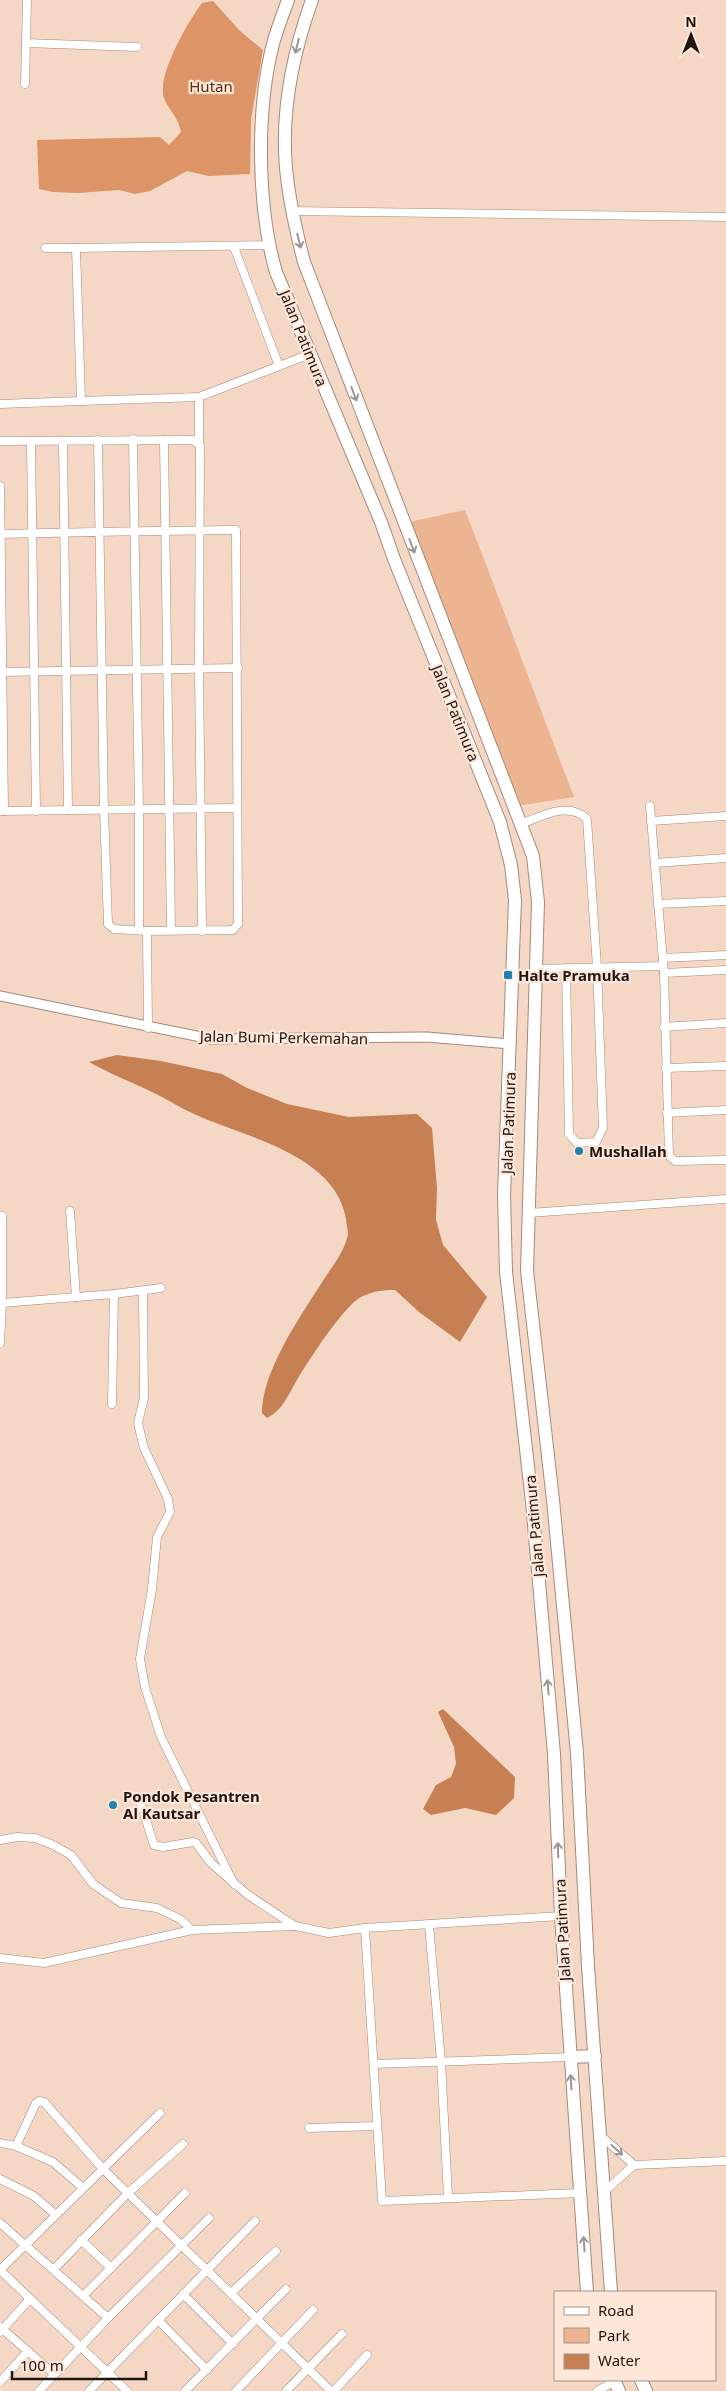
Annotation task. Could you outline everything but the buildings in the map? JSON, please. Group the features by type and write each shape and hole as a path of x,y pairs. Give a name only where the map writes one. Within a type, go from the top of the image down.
{"highway":[{"name":"Jalan Patimura","path":"288,0 273,44 262,115 264,202 269,245 276,272 381,522 500,822 511,865 515,900 504,1195 506,1272 538,1570 554,1754 561,1916 587,2291"},
{"name":"Jalan Patimura","path":"312,0 301,32 291,72 286,115 286,167 292,211 304,262 459,669 533,856 538,902 527,1272 553,1500 576,1754 611,2291"},
{"path":"441,677 459,669"},
{"path":"570,2057 595,2056"}],"street":[{"path":"25,84 26,0"},
{"path":"26,44 137,48"},
{"path":"292,211 726,217"},
{"path":"45,248 234,247 269,245"},
{"path":"234,247 279,366"},
{"path":"76,248 81,401"},
{"path":"0,404 199,397 310,354"},
{"path":"199,397 202,531 199,669 202,931"},
{"path":"0,441 133,439 192,440 199,444"},
{"path":"133,439 139,930"},
{"path":"0,534 33,533 99,532 134,532 165,531 202,531 236,530 238,668 237,926 228,931 148,931 114,928 108,924 101,670 99,532 98,440"},
{"path":"164,440 171,930"},
{"path":"63,441 68,810"},
{"path":"31,442 36,811"},
{"path":"0,486 2,811 236,808"},
{"path":"1,672 238,668"},
{"path":"650,806 663,966 670,1159 675,1161 726,1160"},
{"path":"521,824 550,812 560,811 579,812 587,819 597,967 603,1128 596,1142 577,1143 569,1134 566,968"},
{"path":"651,820 726,816"},
{"path":"655,863 726,858"},
{"path":"658,904 726,901"},
{"path":"148,931 148,1028"},
{"path":"663,966 726,955"},
{"path":"536,969 663,966 726,970"},
{"name":"Jalan Bumi Perkemahan","path":"0,996 93,1014 148,1028 210,1039 427,1037 511,1044"},
{"path":"664,1027 726,1023"},
{"path":"666,1068 726,1066"},
{"path":"667,1113 726,1110"},
{"path":"529,1213 726,1199"},
{"path":"70,1211 76,1297"},
{"path":"0,1343 2,1216"},
{"path":"2,1303 114,1294 161,1288"},
{"path":"143,1290 144,1398 138,1423 144,1448 168,1499 170,1512 157,1537 152,1589 140,1660 145,1686 161,1737 234,1884"},
{"path":"112,1404 114,1294"},
{"path":"139,1798 154,1845 163,1847 194,1842 211,1864 234,1884 295,1926"},
{"path":"0,1840 17,1837 35,1838 52,1844 71,1855 92,1884 121,1903 157,1908 180,1919 192,1930"},
{"path":"0,1958 44,1963 192,1930 295,1926 329,1933 365,1928 561,1916"},
{"path":"429,1925 441,2061 448,2197"},
{"path":"365,1928 382,2201 580,2193"},
{"path":"374,2064 570,2057"},
{"path":"16,2146 36,2103 43,2101 103,2169 332,2391 368,2355"},
{"path":"127,2391 0,2270 160,2113"},
{"path":"309,2128 376,2126"},
{"path":"601,2136 634,2165"},
{"path":"0,2143 16,2146 53,2162 83,2188"},
{"path":"54,2269 128,2193 183,2144"},
{"path":"605,2191 634,2165 726,2161"},
{"path":"0,2179 34,2196 56,2215"},
{"path":"83,2296 185,2193"},
{"path":"39,2391 108,2318 210,2218"},
{"path":"89,2391 255,2221"},
{"path":"0,2223 108,2318"},
{"path":"81,2240 111,2268"},
{"path":"231,2293 276,2250"},
{"path":"184,2391 233,2344 286,2288"},
{"path":"183,2294 233,2344"},
{"path":"30,2299 1,2330 54,2374"},
{"path":"236,2391 313,2310"},
{"path":"158,2320 207,2370"},
{"path":"286,2391 342,2334"},
{"path":"0,2382 28,2351"},
{"path":"597,2391 616,2384"}],"green space":[{"name":"Hutan","path":"213,1 240,31 263,50 251,119 250,174 209,176 187,171 150,191 135,194 119,190 78,193 53,192 39,189 37,140 160,137 169,145 181,132 178,122 164,98 165,76 175,49 196,11 202,3"},
{"path":"465,510 574,797 517,806 409,522"}],"water":[{"path":"117,1055 161,1061 222,1074 247,1088 287,1104 349,1117 417,1114 432,1128 437,1188 436,1220 443,1245 487,1297 460,1342 419,1312 395,1290 378,1291 365,1295 354,1302 336,1322 309,1360 285,1402 273,1415 267,1418 262,1413 264,1397 275,1363 293,1329 337,1260 346,1241 348,1234 346,1219 338,1197 325,1178 306,1163 285,1151 194,1114 89,1062"},
{"path":"443,1709 515,1777 514,1798 496,1815 465,1808 431,1815 423,1809 436,1785 451,1777 456,1764 454,1747 438,1712"}],"place":[{"name":"Halte Pramuka","path":"508,975"},
{"name":"Mushallah","path":"579,1151"},
{"name":"Pondok Pesantren Al Kautsar","path":"113,1805"}]}
